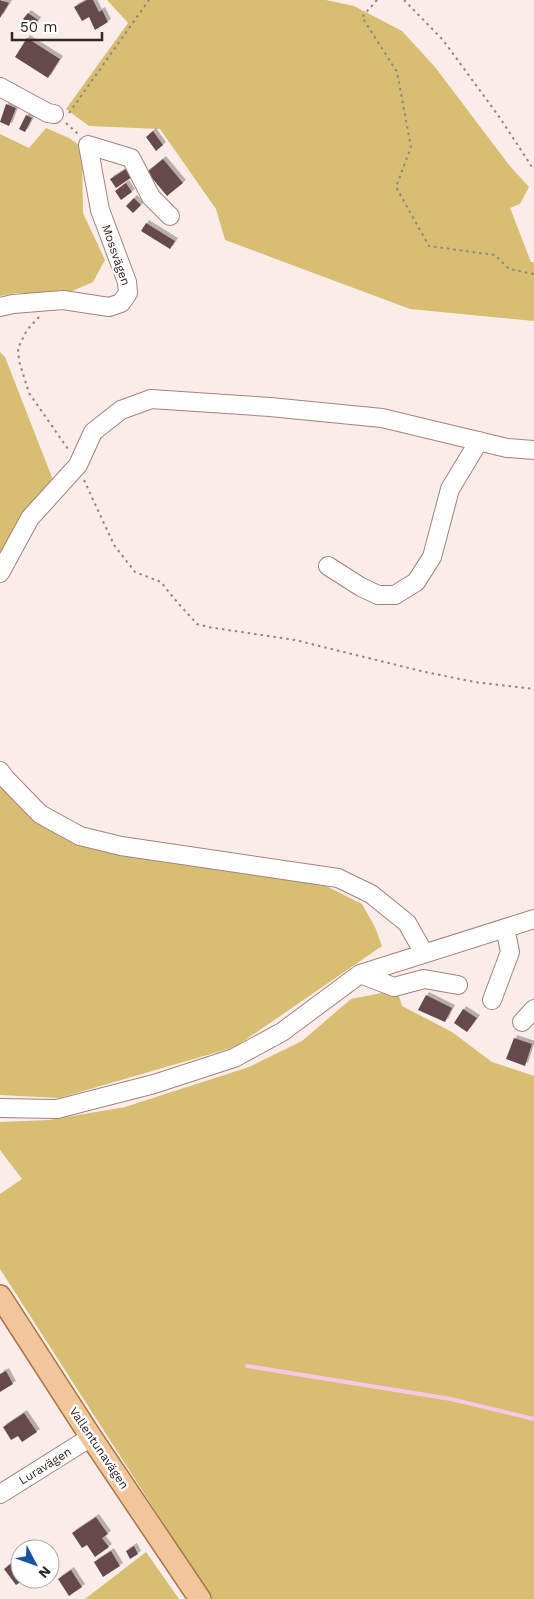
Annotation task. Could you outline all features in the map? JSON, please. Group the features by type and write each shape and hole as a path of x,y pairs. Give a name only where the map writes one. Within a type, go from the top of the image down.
{"main road":[{"name":"Vallentunavägen","path":"0,1296 91,1437 200,1599"}],"street":[{"path":"0,86 58,117"},
{"path":"88,145 131,158 151,197 170,216"},
{"name":"Mossvägen","path":"0,307 63,300 109,307 121,303 128,293 127,282 100,210 88,145"},
{"path":"0,573 30,518 78,466 93,432 121,410 151,399 270,407 382,418 507,448 534,450"},
{"path":"328,566 361,587 378,595 395,595 416,582 432,557 450,489 479,441"},
{"path":"0,771 40,814 80,836 121,846 338,878 371,894 406,923 424,953"},
{"path":"0,1108 57,1109 154,1084 234,1058 282,1032 360,974 534,919"},
{"path":"492,1000 510,952 505,928"},
{"path":"360,974 394,987 424,979 458,985"},
{"name":"Luravägen","path":"0,1494 91,1437"}],"path":[{"path":"88,145 58,117 73,109 149,0"},
{"path":"377,0 362,17 397,72 411,147 396,187 429,246 495,255 509,270 534,274"},
{"path":"404,0 443,40 500,118 534,170"},
{"path":"36,302 39,318 27,330 18,348 19,361 29,393 58,433 78,466 114,545 135,572 161,582 197,624 295,640 424,672 475,682 534,689"}],"shaded area":[{"path":"107,0 326,0 354,6 402,31 435,67 509,165 529,187 520,204 510,208 531,262 534,262 534,321 410,309 225,240 216,209 160,129 89,126 66,109 128,23"},
{"path":"46,128 69,138 82,147 83,213 105,260 93,282 68,293 16,293 0,296 0,134 29,148"},
{"path":"0,352 5,357 53,480 0,558"},
{"path":"0,780 33,818 81,846 326,886 362,904 375,927 382,946 235,1047 59,1098 0,1095"},
{"path":"397,990 402,1006 452,1032 492,1062 534,1076 534,1599 212,1599 0,1269 0,1194 22,1179 0,1150 0,1122 49,1120 125,1107 249,1067 302,1041 351,999"},
{"path":"146,1552 179,1599 85,1599"}],"building":[{"path":"0,0 9,3 0,18"},
{"path":"87,0 93,0 99,12 102,10 108,22 95,30 89,17 82,21 74,7"},
{"path":"28,13 38,20 34,26 23,19"},
{"path":"27,38 60,59 48,78 15,57"},
{"path":"6,104 16,108 9,126 0,122"},
{"path":"26,115 32,118 25,132 19,129"},
{"path":"153,131 163,145 156,151 146,137"},
{"path":"163,159 183,183 167,196 147,172"},
{"path":"126,169 132,177 116,188 110,179"},
{"path":"126,183 132,192 121,200 115,191"},
{"path":"134,198 141,205 133,213 126,206"},
{"path":"146,223 175,241 170,249 141,231"},
{"path":"426,995 452,1008 445,1022 418,1010"},
{"path":"463,1009 477,1018 467,1032 454,1023"},
{"path":"514,1038 532,1044 525,1066 506,1059"},
{"path":"6,1371 13,1384 0,1392 0,1374"},
{"path":"24,1413 37,1432 22,1442 18,1436 11,1440 3,1427"},
{"path":"96,1517 108,1534 102,1538 109,1547 95,1557 87,1545 82,1548 72,1533"},
{"path":"134,1546 138,1554 130,1559 126,1551"},
{"path":"111,1551 120,1566 103,1577 94,1562"},
{"path":"10,1564 10,1577 4,1569"},
{"path":"71,1570 82,1587 69,1596 60,1582 60,1578"}],"waterway":[{"path":"247,1366 451,1399 534,1419"}]}
